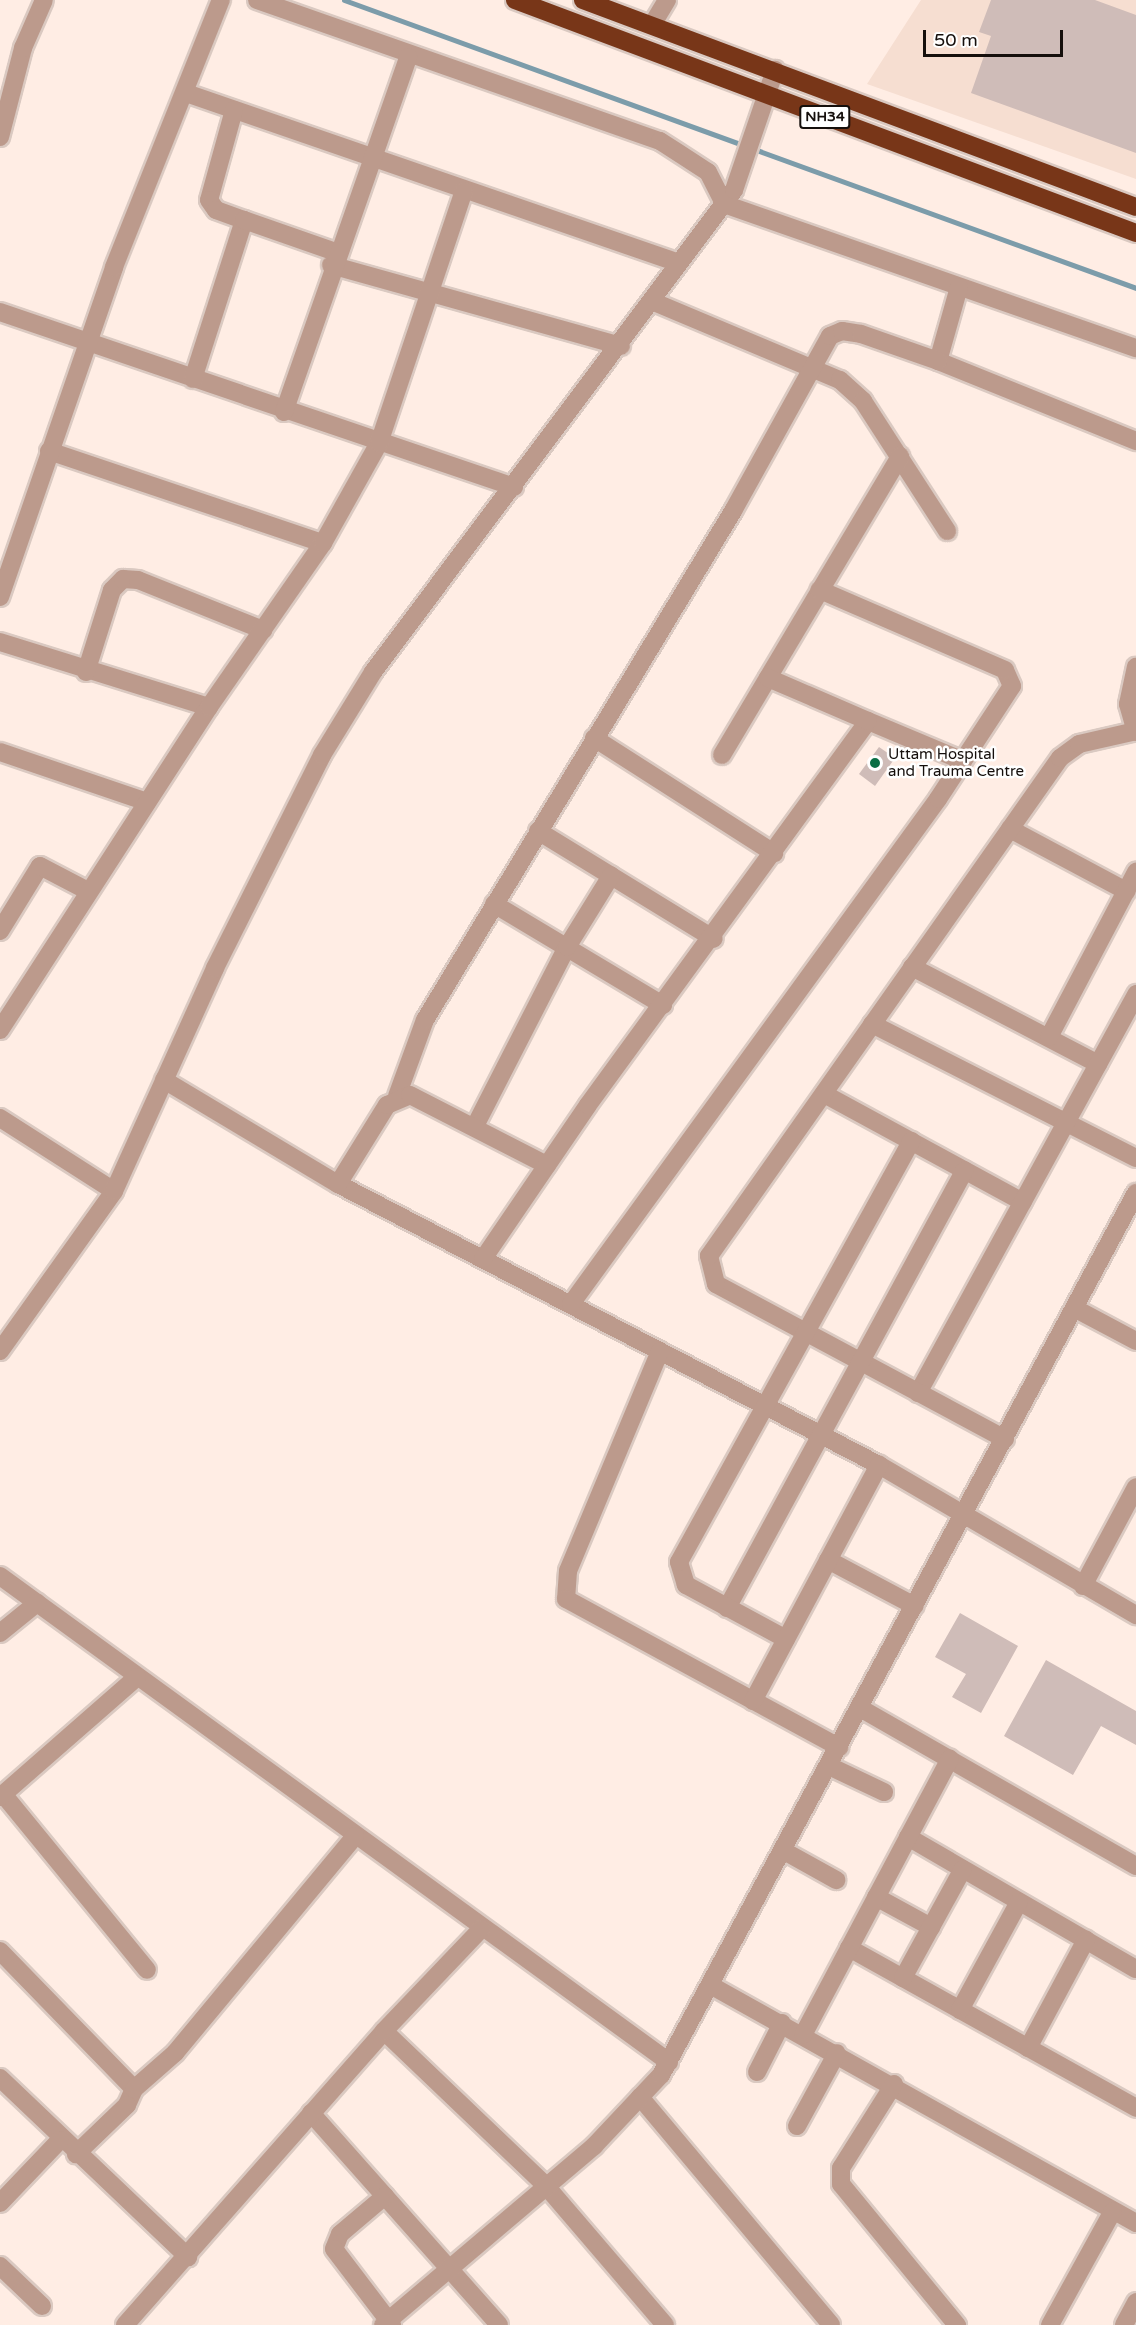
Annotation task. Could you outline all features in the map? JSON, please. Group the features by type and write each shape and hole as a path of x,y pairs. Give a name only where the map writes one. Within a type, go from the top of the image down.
{"highway":[{"name":"NH34","path":"515,0 1136,233"},
{"name":"NH34","path":"583,0 1136,207"}],"street":[{"path":"0,136 23,48 44,0"},
{"path":"0,597 86,342 221,0"},
{"path":"257,0 408,57 660,141 708,172 729,197 959,287 1136,348"},
{"path":"652,25 667,0"},
{"path":"284,412 333,258 408,57"},
{"path":"0,1351 114,1191 164,1080 322,755 373,672 654,302 679,263 729,197 775,70"},
{"path":"186,93 370,154 464,191 679,263"},
{"path":"234,110 209,200 216,210 333,258 621,346"},
{"path":"0,1030 209,707 323,543 379,443 429,289 464,191"},
{"path":"194,379 244,220"},
{"path":"938,361 959,287"},
{"path":"654,302 840,380 863,401 947,531"},
{"path":"0,312 284,412 514,488"},
{"path":"338,1184 397,1096 425,1020 814,369 830,336 842,331 938,361 1136,441"},
{"path":"50,451 323,543"},
{"path":"722,755 900,456"},
{"path":"87,672 112,590 123,579 138,580 263,630"},
{"path":"571,1305 963,761 1012,686 1011,674 820,590"},
{"path":"0,642 87,672 209,707"},
{"path":"1005,1439 716,1284 709,1256 1060,759 1079,744 1136,731 1128,704 1136,667"},
{"path":"768,678 963,761"},
{"path":"483,1259 547,1165 714,939 868,721"},
{"path":"594,738 774,853"},
{"path":"0,752 147,802"},
{"path":"1010,829 1126,891"},
{"path":"538,831 714,939"},
{"path":"0,931 40,866 88,891"},
{"path":"1049,1036 1136,872"},
{"path":"475,1126 567,947 611,876"},
{"path":"494,904 663,1005"},
{"path":"912,966 1049,1036 1098,1064"},
{"path":"918,1393 1136,994"},
{"path":"872,1024 1136,1158"},
{"path":"164,1080 338,1184 879,1465 1136,1615"},
{"path":"824,1094 1023,1202"},
{"path":"397,1096 420,1096 547,1165"},
{"path":"0,1118 114,1191"},
{"path":"786,1639 686,1585 679,1562 809,1334 911,1141"},
{"path":"727,1608 965,1170"},
{"path":"385,2196 340,2234 334,2248 388,2324 546,2186 640,2097 669,2062 712,1986 1136,1193"},
{"path":"1074,1308 1136,1341"},
{"path":"660,1351 622,1430 562,1591 566,1599 839,1747"},
{"path":"753,1701 879,1465"},
{"path":"1083,1586 1135,1490"},
{"path":"828,1560 915,1606"},
{"path":"0,1576 481,1929 669,2062"},
{"path":"0,1633 37,1603"},
{"path":"137,1677 2,1795 147,1970"},
{"path":"860,1708 1136,1866"},
{"path":"803,2035 950,1759"},
{"path":"829,1766 884,1792"},
{"path":"76,2154 128,2105 134,2089 175,2053 355,1836"},
{"path":"908,1837 1135,1966"},
{"path":"784,1851 836,1880"},
{"path":"903,1978 963,1869"},
{"path":"876,1897 931,1927"},
{"path":"960,2010 1019,1902"},
{"path":"125,2325 188,2257 384,2031 481,1929"},
{"path":"1028,2048 1086,1940"},
{"path":"849,1948 1136,2108"},
{"path":"0,1951 134,2089"},
{"path":"712,1986 894,2084 1136,2223"},
{"path":"757,2072 782,2023"},
{"path":"384,2031 546,2186 665,2325"},
{"path":"797,2126 837,2053"},
{"path":"0,2078 60,2140 188,2257"},
{"path":"894,2084 841,2168 841,2184 957,2325"},
{"path":"640,2097 831,2325"},
{"path":"312,2114 499,2325"},
{"path":"0,2203 60,2140"},
{"path":"1050,2325 1113,2211"},
{"path":"0,2266 42,2306"},
{"path":"1124,2325 1136,2302"}],"shaded area":[{"path":"921,0 1136,0 1136,179 867,84"}],"building":[{"path":"991,0 1095,0 1136,15 1136,153 971,93 991,36 979,32"},
{"path":"879,747 895,758 875,786 859,774"},
{"path":"960,1613 1018,1646 981,1713 952,1697 966,1674 935,1657"},
{"path":"1046,1660 1136,1711 1136,1745 1101,1726 1073,1775 1004,1736"}],"waterway":[{"path":"344,0 1136,288"}],"place":[{"name":"Uttam Hospital and Trauma Centre","path":"875,763"}]}
